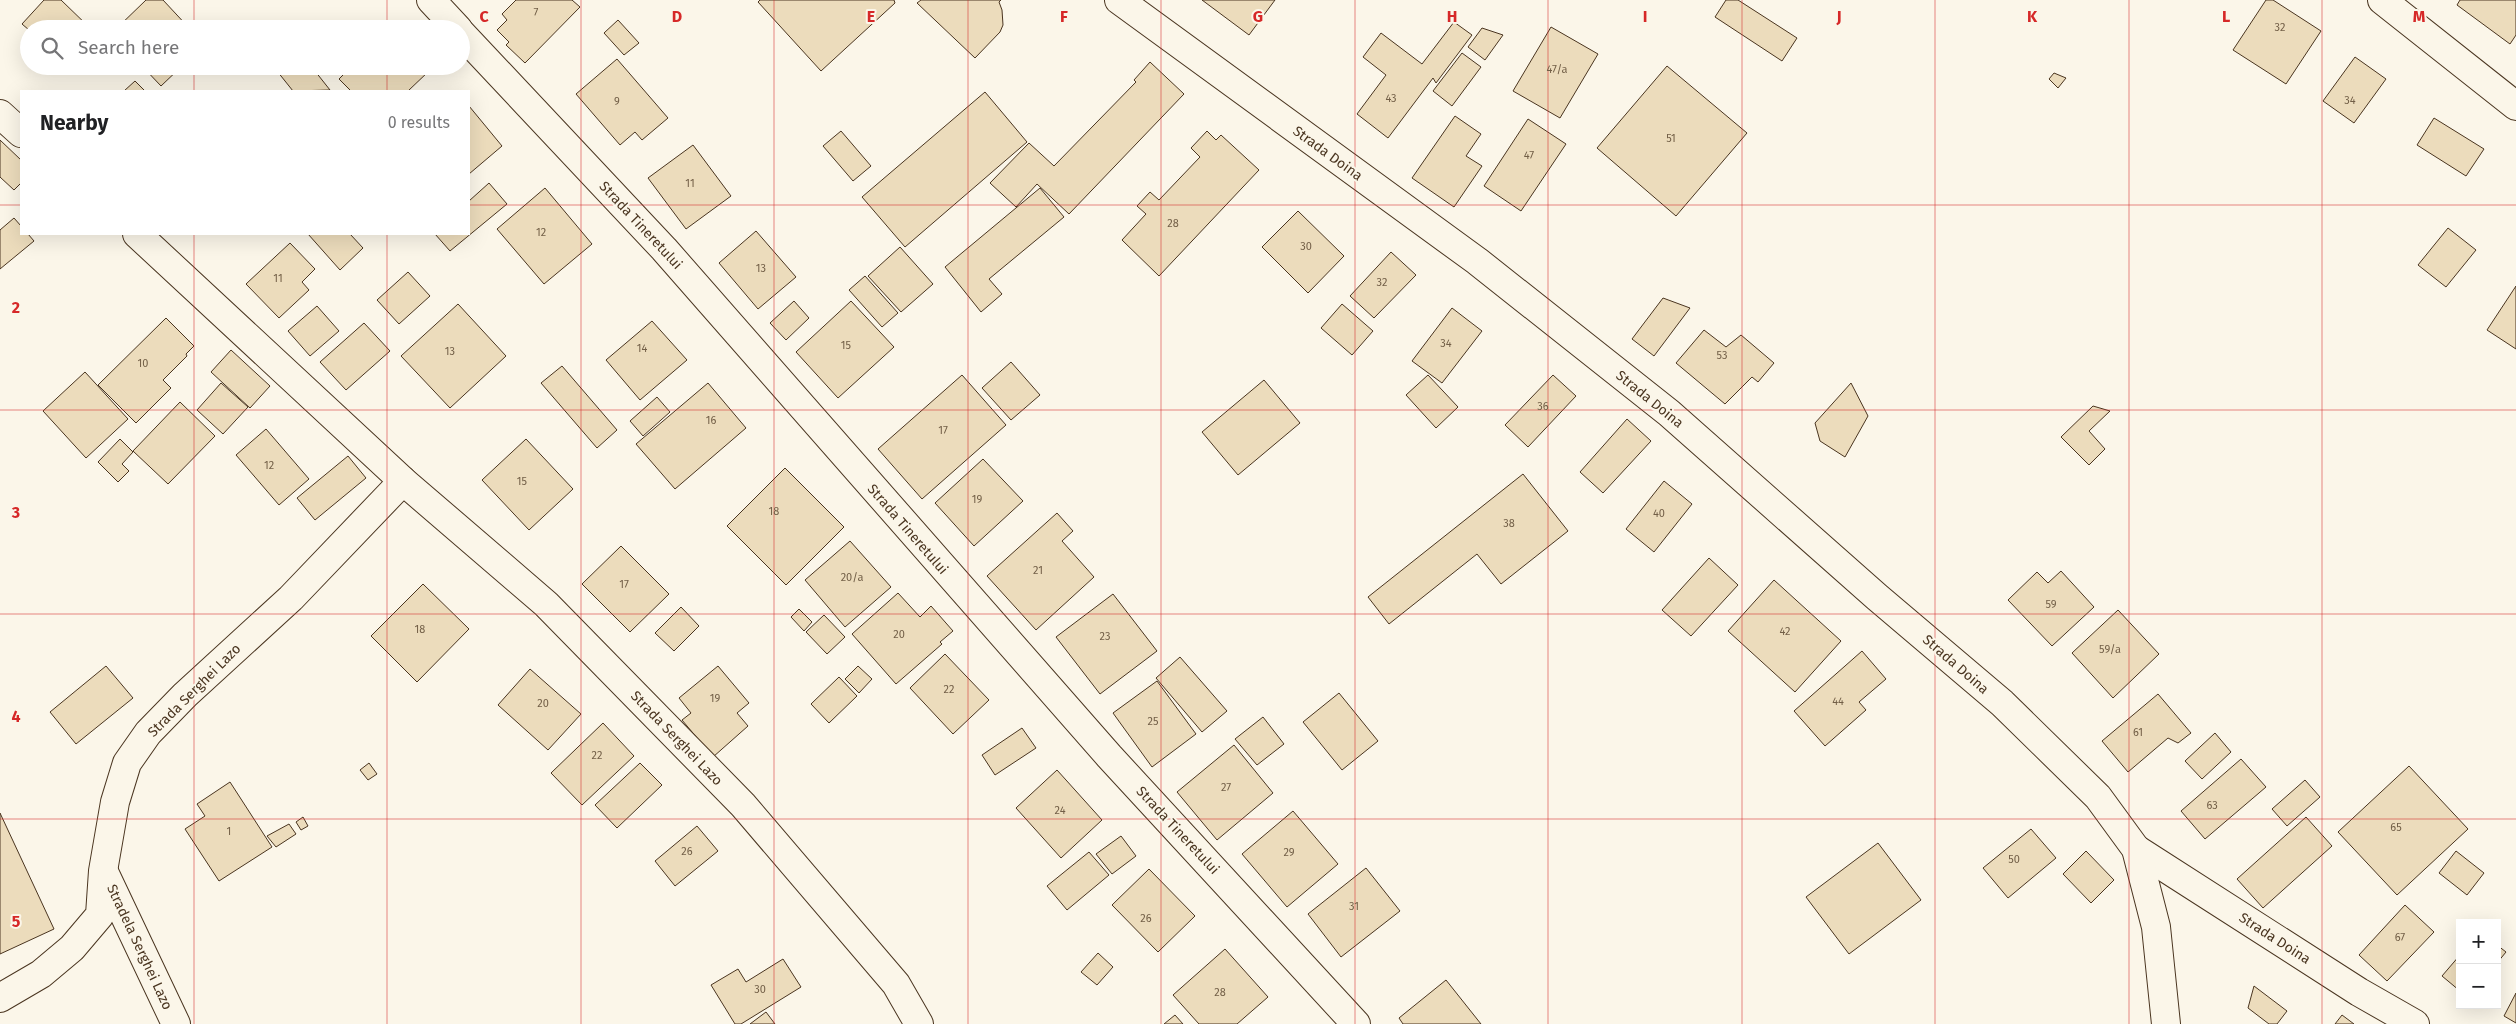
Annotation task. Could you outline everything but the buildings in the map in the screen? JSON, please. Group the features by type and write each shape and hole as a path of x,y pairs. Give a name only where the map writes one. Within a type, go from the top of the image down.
{"street":[{"path":"431,0 450,20"},
{"name":"Strada Doina","path":"1119,0 1477,260 1669,413 1877,597 2002,703 2098,797 2136,849 2359,992 2415,1024"},
{"path":"2382,0 2516,106"},
{"name":"Strada Tineretului","path":"470,43 664,249 1102,748 1356,1024"},
{"path":"0,114 20,132"},
{"name":"Strada Serghei Lazo","path":"138,235 403,481 546,604 743,806 896,984 919,1024"},
{"name":"Strada Serghei Lazo","path":"0,998 41,974 72,948 100,915 103,871 115,802 127,763 148,733 185,695 291,598 403,481"},
{"name":"Strada Doina","path":"2136,849 2156,927 2166,1024"},
{"name":"Stradela Serghei Lazo","path":"103,871 176,1024"}]}
